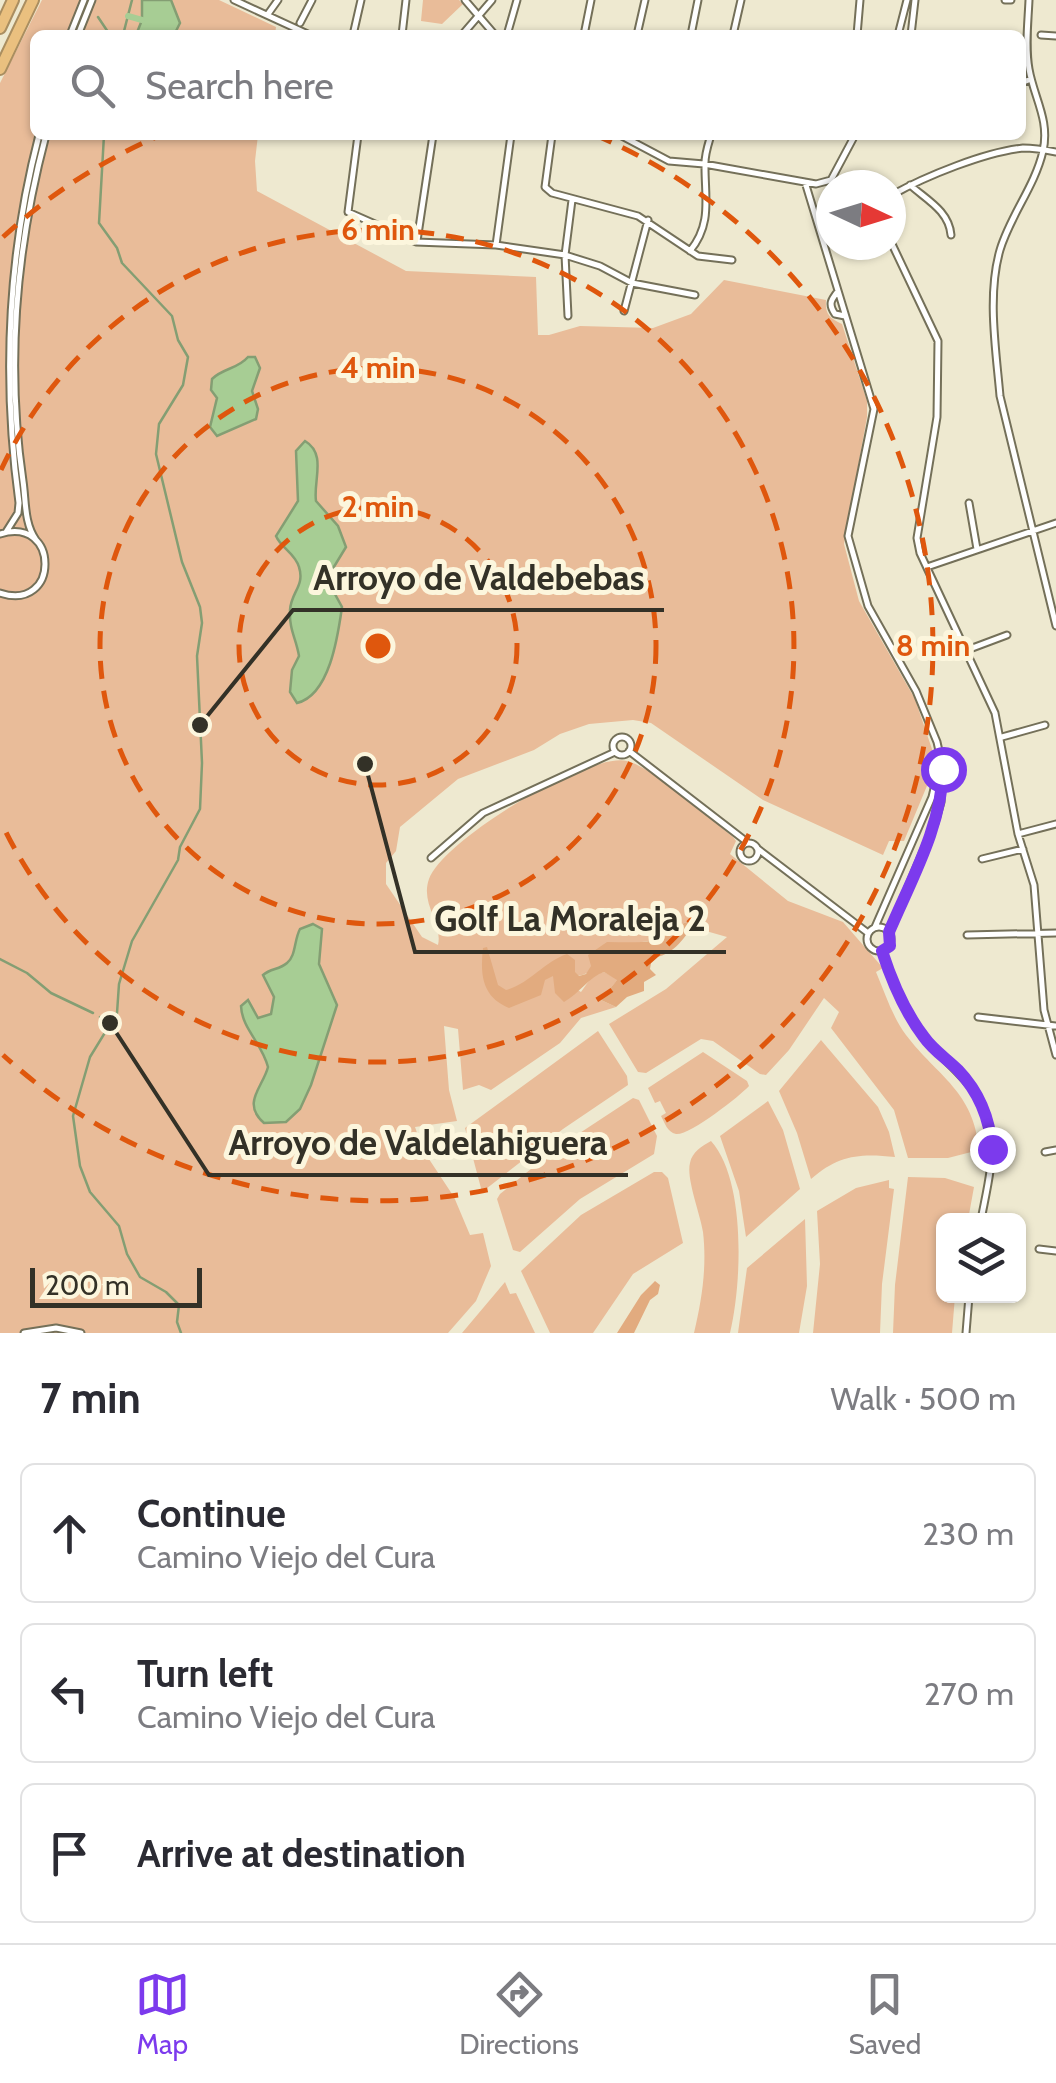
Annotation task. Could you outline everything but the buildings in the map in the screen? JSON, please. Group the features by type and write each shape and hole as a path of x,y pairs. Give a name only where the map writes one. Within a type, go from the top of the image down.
{"highway":[{"path":"0,28 13,0"},
{"path":"0,69 33,0"}],"street":[{"path":"75,30 84,0"},
{"path":"77,30 92,0"},
{"path":"234,0 300,30"},
{"path":"268,14 278,0"},
{"path":"300,23 312,0"},
{"path":"355,30 361,0"},
{"path":"403,30 406,0"},
{"path":"465,0 490,30"},
{"path":"467,30 492,0"},
{"path":"508,30 517,0"},
{"path":"585,30 591,0"},
{"path":"638,30 645,0"},
{"path":"692,30 698,0"},
{"path":"734,30 740,0"},
{"path":"857,30 860,0"},
{"path":"900,30 911,0"},
{"path":"911,0 912,30"},
{"path":"1028,0 1026,51 1042,108 1044,150 1000,249 994,277 1000,396 1056,626"},
{"path":"1041,36 1056,36"},
{"path":"1026,82 1031,79"},
{"path":"3,533 18,513 19,503 8,384 11,286 21,214 41,140"},
{"path":"0,593 15,597 26,594 42,580 46,559 28,530 15,344 21,260 41,140"},
{"path":"357,140 348,212 416,242 496,245 565,255 600,266 632,283 696,295"},
{"path":"416,242 431,140"},
{"path":"496,245 510,140"},
{"path":"551,140 545,187 552,193 648,220 698,256 732,260"},
{"path":"629,140 669,161 825,184 832,180 851,140"},
{"path":"690,252 707,217 704,164 709,140"},
{"path":"906,186 998,153 1026,148 1056,152"},
{"path":"805,182 874,410 848,536 868,606 916,691 940,754 942,786 938,812 889,932 892,941 882,951"},
{"path":"910,184 942,211 952,235"},
{"path":"568,316 565,255 572,200"},
{"path":"624,310 648,220"},
{"path":"900,260 938,341 936,418 917,538 985,688 1002,737 1018,834 1034,885 1047,1027 1056,1055"},
{"path":"838,291 830,308 845,316"},
{"path":"969,503 977,550"},
{"path":"927,567 1056,523"},
{"path":"3,533 16,531 36,540"},
{"path":"967,650 1007,635"},
{"path":"1002,737 1044,726"},
{"path":"615,752 614,740 623,736 630,742 630,751"},
{"path":"431,858 483,812 615,752 622,755 630,751"},
{"path":"630,751 744,844 758,850 868,933 869,947 882,951"},
{"path":"868,933 875,927 932,797 940,754"},
{"path":"1018,834 1056,824"},
{"path":"744,844 741,858 772,861"},
{"path":"982,858 1024,849"},
{"path":"752,860 758,850"},
{"path":"875,927 889,932"},
{"path":"967,935 1056,933"},
{"path":"882,951 909,1016 927,1042 960,1072 985,1112 992,1149 982,1213"},
{"path":"978,1017 1056,1026"},
{"path":"1045,1152 1056,1150"},
{"path":"1039,1249 1056,1251"},
{"path":"966,1333 968,1303"},
{"path":"24,1333 56,1328 81,1333"}],"shaded area":[{"path":"42,0 219,0 276,30 30,30 30,140 257,140 257,191 406,271 536,277 538,335 580,326 653,328 691,314 724,280 826,300 829,315 842,324 867,401 844,544 859,601 915,699 934,755 934,769 904,841 889,841 883,855 763,800 651,723 633,720 589,724 458,779 400,827 396,851 386,863 386,884 422,937 438,945 427,888 440,862 460,843 519,802 582,770 608,762 627,761 639,766 667,783 733,837 736,841 730,854 788,901 843,922 883,968 876,972 901,1028 962,1099 976,1130 979,1150 948,1158 908,1158 894,1110 831,1028 839,1012 824,998 789,1050 766,1075 713,1041 701,1039 646,1073 638,1072 609,1024 666,989 727,937 692,927 692,920 656,934 653,941 625,948 583,975 554,976 581,992 593,975 604,972 618,979 601,1000 616,1007 581,1018 560,1043 491,1090 479,1085 463,1090 458,1029 444,1026 449,1090 457,1121 415,1127 423,1150 454,1197 470,1235 483,1233 491,1266 476,1301 448,1333 0,1333 0,83"},
{"path":"142,0 171,0 180,23 176,30 138,30"},
{"path":"423,0 459,0 463,4 442,24 421,21"},
{"path":"248,357 255,357 260,368 252,391 258,409 256,419 217,436 210,427 217,398 211,390 212,379"},
{"path":"305,441 316,453 316,501 338,526 346,547 332,570 330,585 342,607 330,662 317,689 297,703 290,692 292,670 299,656 290,610 300,574 294,558 276,536 298,501 296,451"},
{"path":"692,920 695,923 676,946 652,958 650,969 656,975 644,982 644,991 627,997 616,1007 601,1000 617,980 604,972 564,1002 555,993 553,976 545,980 541,995 509,1008 493,998 485,984 483,948 487,947 498,985 506,990 567,954 575,960 575,972 579,976 586,974 591,966 588,955 607,942 653,941 656,934"},
{"path":"313,924 322,929 319,964 337,1005 300,1109 286,1122 264,1123 257,1116 254,1102 268,1067 241,1006 248,1000 258,1018 271,1014 274,997 263,975 287,963 300,929"},
{"path":"598,1031 627,1076 628,1085 482,1192 465,1128"},
{"path":"821,1040 878,1107 895,1157 850,1157 811,1179 779,1091"},
{"path":"703,1052 749,1086 702,1122 682,1133 673,1133 661,1116 666,1113 660,1101 655,1103 648,1088"},
{"path":"633,1098 639,1100 657,1136 654,1154 580,1199 520,1252 513,1250 497,1199 500,1194 557,1148"},
{"path":"768,1101 783,1130 800,1189 746,1237 739,1191 720,1136"},
{"path":"711,1141 722,1158 736,1206 737,1287 730,1333 694,1333 703,1283 704,1245 689,1169 695,1153"},
{"path":"654,1172 662,1172 668,1178 683,1243 633,1274 593,1333 550,1333 521,1271 581,1215"},
{"path":"908,1177 945,1178 974,1187 969,1213 936,1213 936,1303 954,1303 952,1333 893,1333"},
{"path":"889,1180 889,1188 894,1189 880,1333 813,1333 820,1264 817,1211 856,1188"},
{"path":"805,1219 807,1286 799,1333 738,1333 747,1268"},
{"path":"655,1281 660,1285 658,1294 650,1300 634,1333 617,1333 641,1295"},
{"path":"505,1282 510,1294 516,1293 535,1333 462,1333"}],"waterway":[{"path":"124,30 132,0"},
{"path":"128,16 142,20"},
{"path":"98,17 107,30"},
{"path":"104,140 99,223 117,248 122,263 172,316 178,340 188,357 183,385 159,424 156,454 182,562 200,607 197,656 202,763 200,809 180,847 178,860 132,941 119,984 117,1013 90,1057 73,1116 80,1166 90,1192 119,1226 127,1254 140,1277 179,1305 177,1322 181,1333"},
{"path":"0,959 27,973 51,993 93,1013"},
{"path":"100,1017 109,1023"}],"place":[{"name":"Arroyo de Valdebebas","path":"200,725"},
{"name":"Golf La Moraleja 2","path":"365,764"},
{"name":"Arroyo de Valdelahiguera","path":"110,1023"}],"route":[{"path":"943,769 941,802 934,823 889,932 890,946 882,951 909,1016 927,1042 960,1072 976,1094 985,1112 992,1149"}]}
